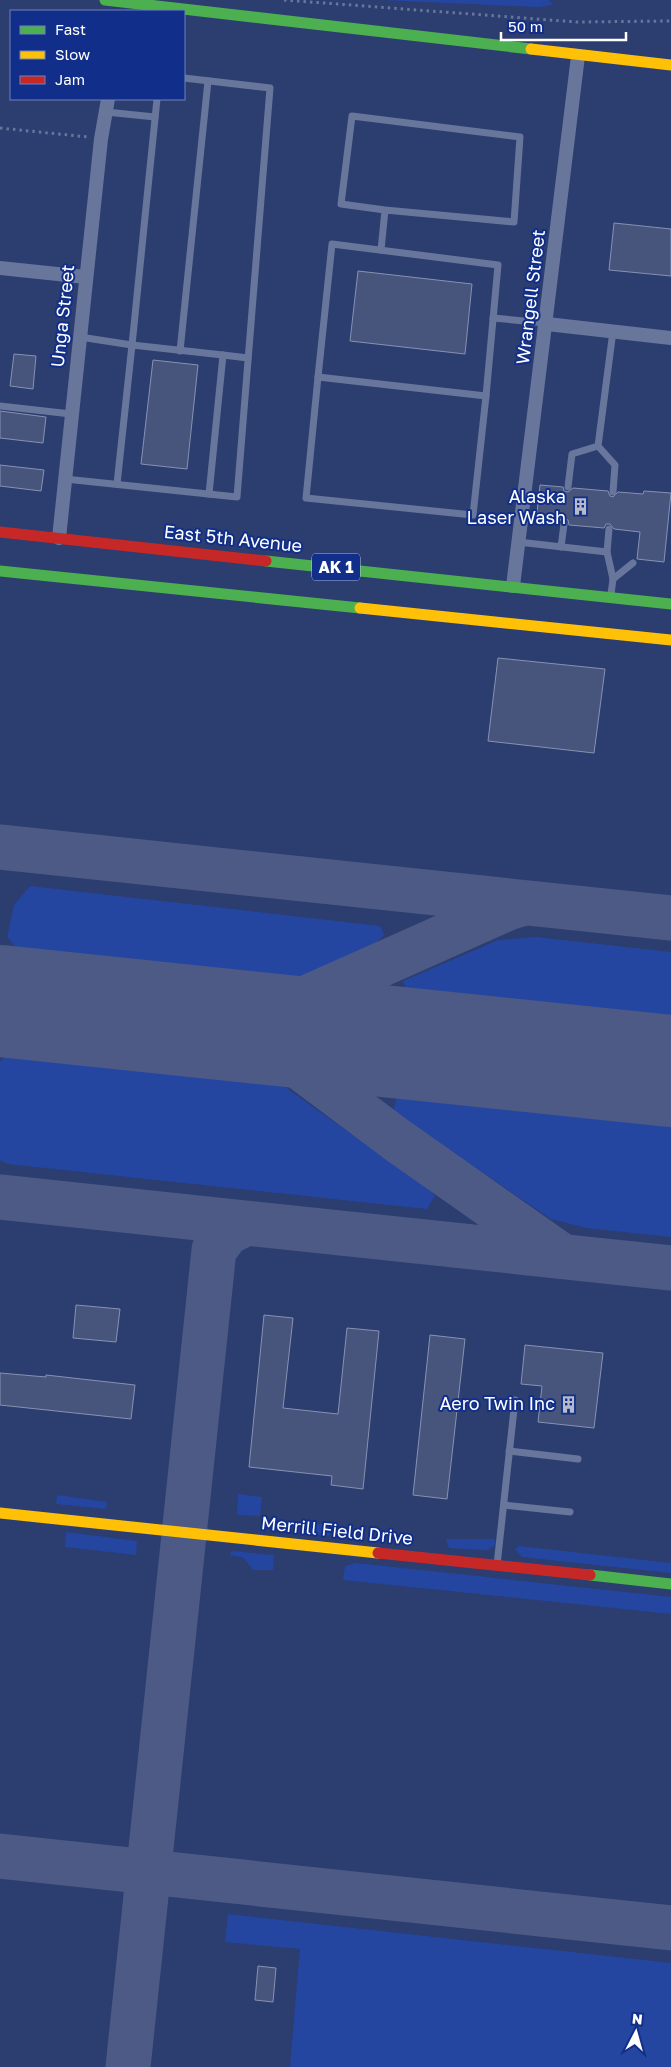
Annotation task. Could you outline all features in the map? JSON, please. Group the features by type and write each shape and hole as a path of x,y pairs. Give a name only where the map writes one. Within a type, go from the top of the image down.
{"main road":[{"path":"105,0 124,7 152,10"},
{"path":"185,14 671,65"},
{"name":"East 5th Avenue","path":"0,532 671,604"},
{"name":"AK 1","path":"0,571 671,640"},
{"name":"Merrill Field Drive","path":"0,1513 671,1584"}],"street":[{"name":"Wrangell Street","path":"514,586 578,56"},
{"name":"Unga Street","path":"59,538 101,139 107,105"},
{"path":"0,268 86,277"},
{"path":"547,324 671,338"}],"lane":[{"path":"65,479 237,497 270,88 185,78"},
{"path":"180,350 208,81"},
{"path":"117,484 157,100"},
{"path":"107,105 156,117"},
{"path":"352,116 520,137 514,222 385,210 341,204 352,116"},
{"path":"381,250 385,210"},
{"path":"332,244 498,265 493,318 473,515 306,498 332,244"},
{"path":"493,318 547,324"},
{"path":"612,492 615,465 598,446 613,331"},
{"path":"80,337 132,346 248,358"},
{"path":"209,494 223,355"},
{"path":"318,377 486,396"},
{"path":"0,406 71,414"},
{"path":"568,487 572,454 598,446"},
{"path":"561,547 564,524"},
{"path":"609,529 607,552 613,579 611,597"},
{"path":"518,542 607,552"},
{"path":"613,579 633,563"},
{"path":"497,1566 515,1400"},
{"path":"510,1451 578,1459"},
{"path":"504,1505 570,1512"}],"path":[{"path":"284,0 577,22 671,21"},
{"path":"0,128 101,139"}],"shaded area":[{"path":"380,0 549,0 553,5 538,7"},
{"path":"30,886 380,926 384,935 372,947 293,980 275,984 24,956 7,937 14,905"},
{"path":"536,937 671,952 671,1024 407,992 403,981 498,940"},
{"path":"9,1052 275,1080 428,1188 435,1196 427,1209 8,1164 0,1160 0,1062"},
{"path":"398,1093 671,1121 671,1237 586,1228 551,1219 393,1112"},
{"path":"238,1494 262,1497 260,1516 237,1515"},
{"path":"57,1495 107,1502 106,1509 56,1504"},
{"path":"301,1522 329,1525 331,1530 329,1536 303,1533"},
{"path":"66,1532 137,1541 136,1555 65,1547"},
{"path":"446,1539 495,1539 495,1545 488,1550 449,1548"},
{"path":"519,1546 671,1563 671,1573 522,1557 515,1549"},
{"path":"231,1551 274,1555 273,1570 253,1570 244,1558 230,1555"},
{"path":"356,1563 671,1597 671,1614 343,1580 345,1566"},
{"path":"228,1914 671,1963 671,2067 290,2067 300,1949 225,1942"}],"building":[{"path":"614,223 671,229 671,276 609,270"},
{"path":"358,271 472,284 465,354 350,341"},
{"path":"14,354 36,356 33,389 10,386"},
{"path":"153,360 198,365 187,469 141,464"},
{"path":"0,411 46,417 43,443 0,438"},
{"path":"0,465 44,470 41,491 0,486"},
{"path":"540,485 563,487 564,491 568,492 573,488 608,491 610,496 613,497 618,492 643,494 644,491 671,493 664,562 637,559 640,532 614,529 610,524 606,524 604,528 569,525 568,520 564,519 560,520 559,524 536,522"},
{"path":"498,658 605,669 594,753 488,741"},
{"path":"76,1305 120,1309 116,1342 73,1338"},
{"path":"264,1315 293,1318 283,1408 338,1414 347,1328 379,1331 363,1489 331,1485 332,1476 249,1467"},
{"path":"430,1335 465,1339 447,1499 413,1495"},
{"name":"Aero Twin Inc","path":"525,1345 603,1353 594,1428 538,1422 542,1386 521,1384"},
{"path":"0,1373 46,1377 46,1375 135,1385 131,1419 0,1405"},
{"path":"258,1966 276,1968 273,2002 255,2000"}],"taxiway":[{"path":"0,847 671,918"},
{"path":"215,1023 270,1014 508,908 521,904"},
{"path":"0,983 20,997 43,1005"},
{"path":"215,1023 270,1045 397,1140 559,1254"},
{"path":"0,1197 671,1268"},
{"path":"128,2067 214,1250 227,1233 245,1224"},
{"path":"0,1856 671,1928"}],"runway":[{"path":"0,1001 671,1071"}],"traffic: fast":[{"path":"105,0 531,49"},
{"path":"266,561 671,604"},
{"path":"0,571 360,608"},
{"path":"590,1575 671,1584"}],"traffic: slow":[{"path":"531,49 671,65"},
{"path":"360,608 671,640"},
{"path":"0,1513 378,1553"}],"traffic: jam":[{"path":"0,532 266,561"},
{"path":"378,1553 590,1575"}],"place":[{"name":"Alaska Laser Wash","path":"580,507"},
{"name":"Aero Twin Inc","path":"569,1404"}]}
